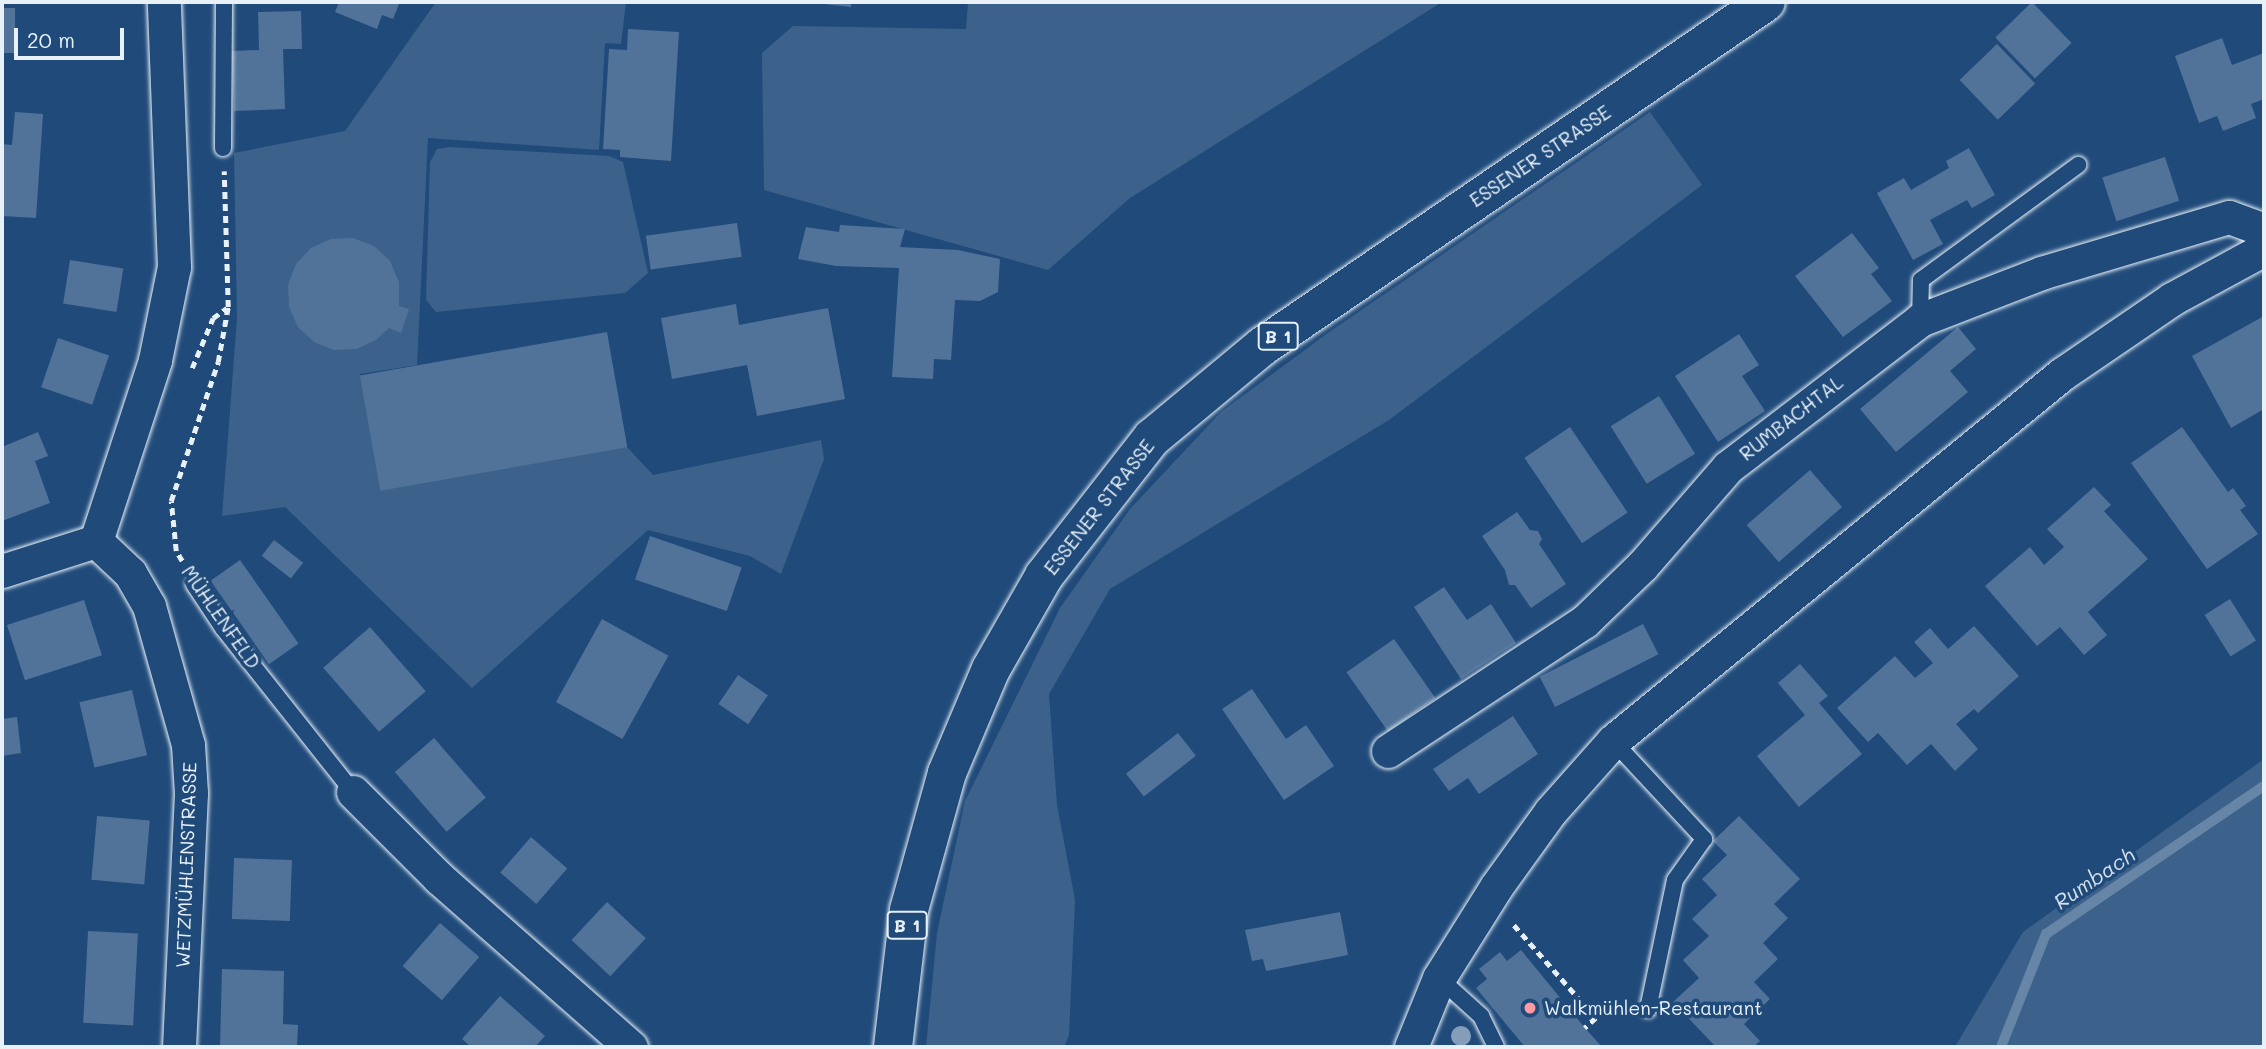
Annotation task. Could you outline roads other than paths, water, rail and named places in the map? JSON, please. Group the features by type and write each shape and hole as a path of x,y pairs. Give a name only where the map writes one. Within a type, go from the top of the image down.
{"main road":[{"name":"ESSENER STRASSE","path":"893,1047 909,910 947,773 991,669 1044,576 1152,438 1263,346 1766,2"}],"street":[{"path":"2,570 96,541 155,360 174,267 164,2"},
{"name":"RUMBACHTAL","path":"1388,751 1584,622 1642,566 1728,467 1920,320 2041,274 2229,217 2264,230"},
{"path":"1411,1047 1439,978 1493,892 1550,812 1613,741 2062,374 2172,299 2264,249"},
{"name":"WETZMÜHLENSTRASSE","path":"96,541 130,573 149,606 188,745 191,793 179,1047"},
{"name":"MÜHLENFELD","path":"353,792 439,878 631,1047"}],"lane":[{"path":"223,148 224,2"},
{"path":"1920,320 1921,280 2078,165"},
{"name":"MÜHLENFELD","path":"194,584 223,628 353,792"},
{"path":"1613,741 1704,839 1675,880 1648,1009"},
{"path":"1439,978 1481,1016 1496,1047"}],"waterway":[{"name":"Rumbach","path":"2001,1047 2046,934 2264,786"}],"place":[{"name":"Walkmühlen-Restaurant","path":"1530,1008"}]}
